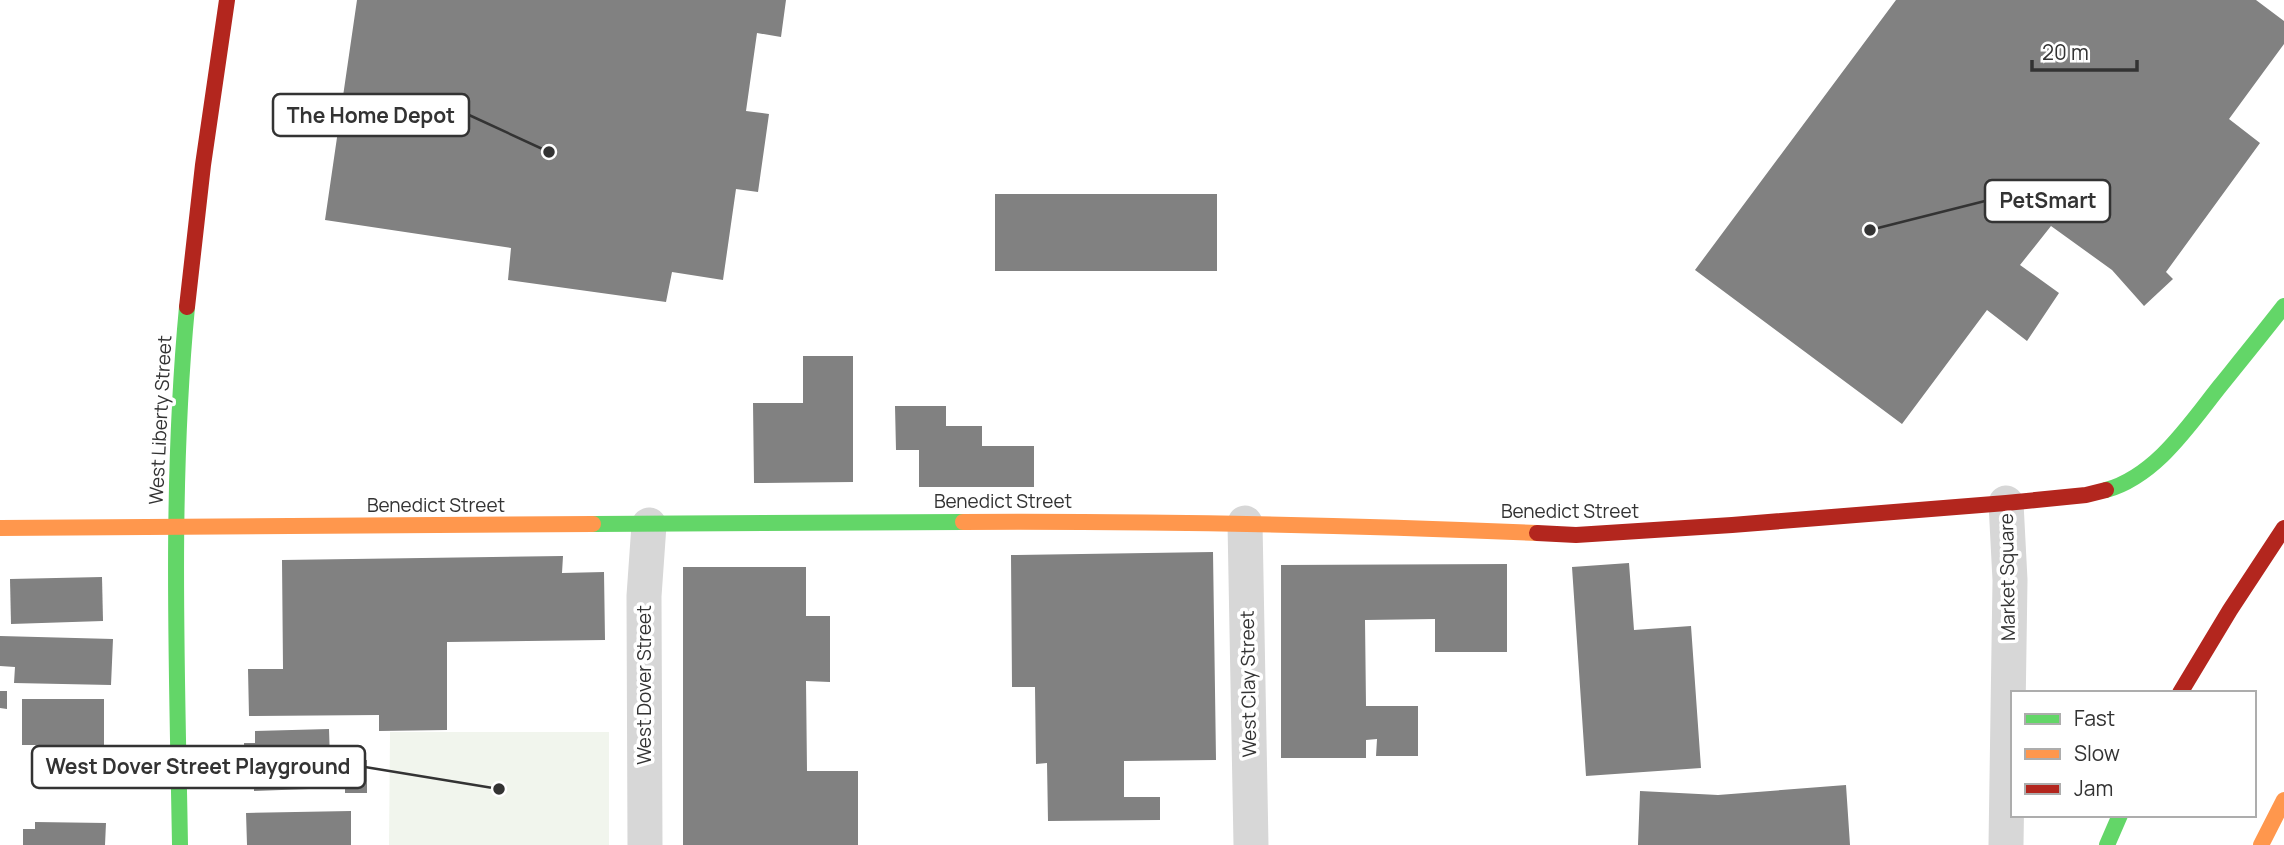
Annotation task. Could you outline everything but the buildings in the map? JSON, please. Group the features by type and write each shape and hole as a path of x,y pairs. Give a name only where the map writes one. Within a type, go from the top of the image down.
{"main road":[{"name":"West Liberty Street","path":"180,845 176,527 178,441 201,174 227,0"},
{"name":"Market Square","path":"2006,503 2086,495 2120,486 2136,477 2154,464 2179,437 2284,306"},
{"name":"Benedict Street","path":"0,528 1125,521 1427,527 1577,535 2006,503"},
{"path":"2181,691 2284,528"},
{"path":"2261,845 2284,800"},
{"path":"2107,845 2119,817"}],"street":[{"name":"Market Square","path":"2006,503 2010,593 2006,845"},
{"name":"West Clay Street","path":"1245,523 1251,845"},
{"name":"West Dover Street","path":"645,845 644,596 649,525"}],"shaded area":[{"path":"390,732 609,732 609,845 389,845"}],"traffic: fast":[{"path":"2106,490 2141,473 2170,447 2284,306"},
{"path":"180,845 176,643 177,509 178,441 187,307"},
{"path":"593,524 963,522"},
{"path":"2107,845 2119,817"}],"traffic: slow":[{"path":"963,522 1250,524 1537,533"},
{"path":"0,528 593,524"},
{"path":"2261,845 2284,800"}],"traffic: jam":[{"path":"187,307 203,165 227,0"},
{"path":"1537,533 1576,535 1732,525 2006,503 2086,495 2106,490"},
{"path":"2181,691 2284,528"}],"place":[{"name":"The Home Depot","path":"549,152"},
{"name":"PetSmart","path":"1870,230"},
{"name":"West Dover Street Playground","path":"499,789"}]}
